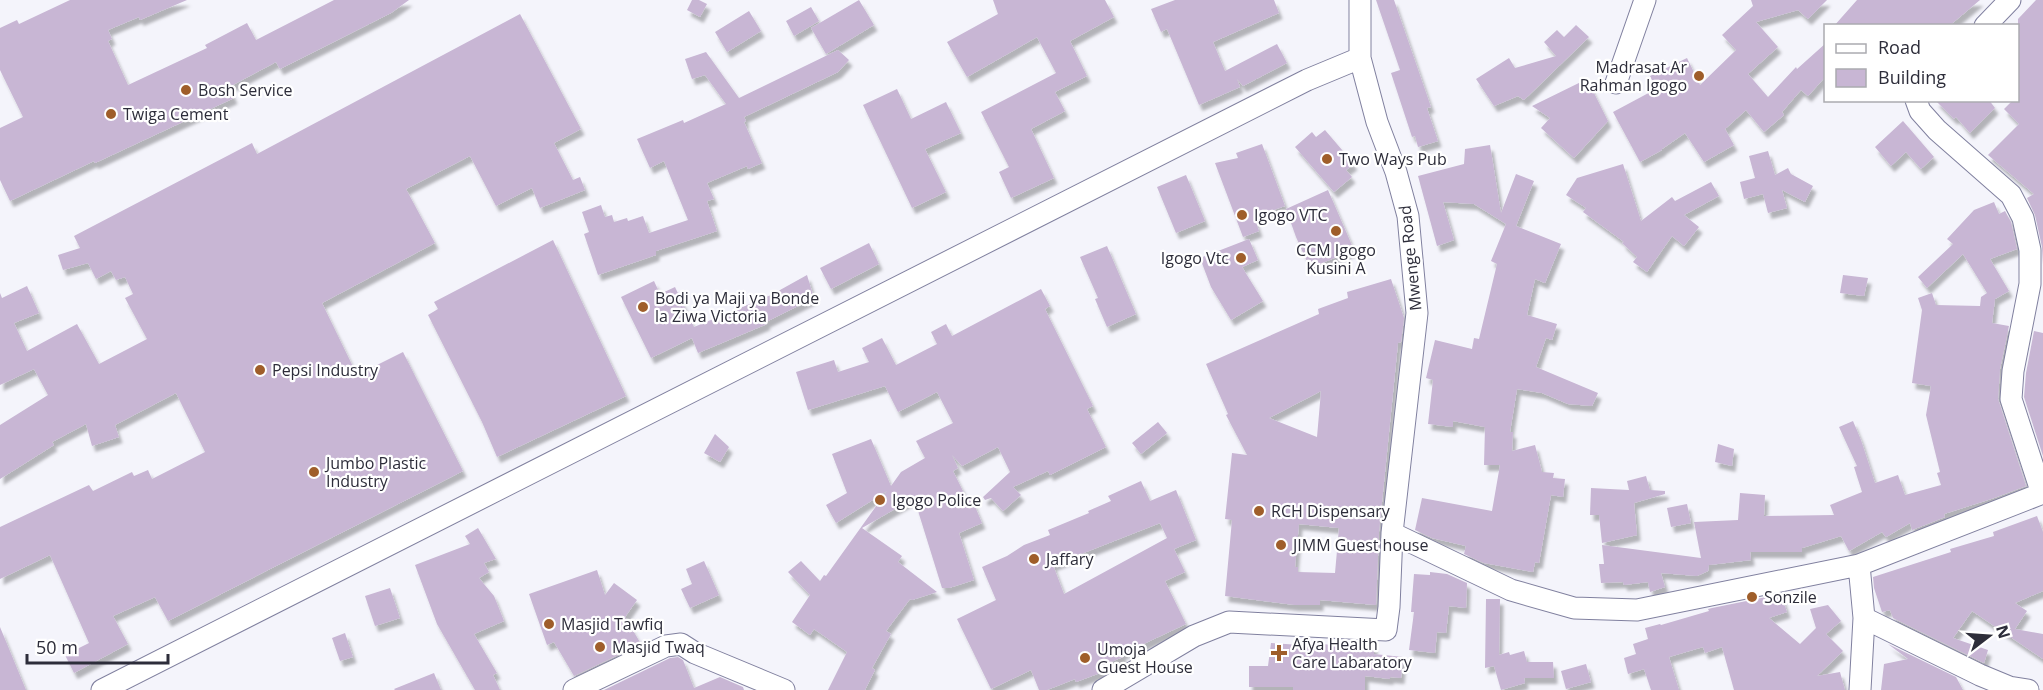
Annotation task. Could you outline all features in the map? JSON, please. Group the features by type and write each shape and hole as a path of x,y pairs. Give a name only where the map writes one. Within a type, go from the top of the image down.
{"street":[{"name":"Mwenge Road","path":"1103,690 1194,636 1229,622 1386,630 1392,533 1417,313 1408,216 1396,172 1377,122 1360,58 1360,0"},
{"path":"1616,83 1645,0"},
{"path":"1987,24 2010,0"},
{"path":"102,690 1307,80 1360,58"},
{"path":"1392,533 1511,590 1574,608 1638,610 1859,565 2043,493 2011,399 2013,371 2030,284 2031,250 2023,218 2010,195 1937,130 1920,111 1917,102"},
{"path":"1859,565 1864,618 1860,690"},
{"path":"1864,618 1980,675 2009,687 2028,690"},
{"path":"573,690 666,646 681,645 784,690"}],"building":[{"path":"70,0 187,0 140,20 139,17 108,30 112,39 108,41 128,85 207,48 205,45 247,23 256,40 334,0 409,0 391,13 280,69 276,62 229,87 234,98 10,201 0,180 0,128 23,117 0,70 0,28 17,20 19,24"},
{"path":"692,0 699,0 707,4 700,17 687,10"},
{"path":"859,0 874,25 826,54 811,28"},
{"path":"993,0 1105,0 1114,17 1070,41 1087,76 1055,92 1065,111 1031,129 1054,178 1011,198 999,172 1009,167 981,112 1056,73 1037,37 967,77 947,42 998,14"},
{"path":"1175,0 1274,0 1279,13 1213,42 1225,71 1277,44 1287,63 1243,86 1237,79 1240,87 1199,105 1167,29 1161,32 1151,9"},
{"path":"1376,0 1394,0 1431,107 1427,108 1438,141 1418,147 1415,136 1412,137 1391,73 1400,70"},
{"path":"1751,0 1827,0 1808,19 1798,10 1756,22 1778,47 1748,74 1768,97 1796,67 1797,69 1824,45 1824,78 1808,96 1801,90 1782,112 1784,115 1764,132 1746,110 1725,129 1734,145 1704,162 1685,133 1662,150 1640,162 1613,112 1656,89 1650,76 1687,58 1700,85 1736,50 1722,35 1753,6"},
{"path":"1857,0 1980,0 1951,24 1836,24"},
{"path":"2036,0 2043,0 2043,265 2042,247 2035,215 2027,198 2034,194 1988,155 2019,124 2004,109 2011,102 2019,102 2018,19"},
{"path":"811,7 819,21 794,36 786,21"},
{"path":"749,11 761,31 727,52 715,32"},
{"path":"520,14 581,129 554,143 573,180 580,177 585,190 540,208 532,188 496,206 470,156 406,189 435,243 322,303 357,375 403,352 463,471 168,621 155,597 113,616 128,644 74,673 65,655 89,643 50,555 0,579 0,527 89,485 93,491 132,472 134,476 148,470 152,479 205,452 176,393 115,425 119,437 92,446 86,424 52,442 54,445 0,479 0,425 48,395 34,369 0,385 0,293 2,298 27,286 39,313 14,323 27,351 77,324 99,364 147,339 125,298 133,294 125,277 116,280 111,271 96,279 88,263 63,270 58,255 80,248 74,236 252,143 257,154"},
{"path":"1576,25 1589,37 1524,100 1518,96 1494,106 1476,79 1509,58 1515,68 1556,56 1544,42 1557,30 1564,37"},
{"path":"838,50 849,60 838,72 744,117 746,121 744,122 762,163 748,169 747,166 707,183 714,199 707,201 717,231 656,251 656,255 598,275 584,234 589,232 582,212 601,205 605,217 612,215 614,222 627,218 628,221 643,216 649,233 688,220 664,161 650,168 637,139 683,120 684,123 726,104 705,75 692,79 685,59 706,52 739,98"},
{"path":"1587,79 1608,121 1574,158 1541,128 1550,118 1532,106"},
{"path":"897,89 911,119 946,102 961,133 925,149 946,192 912,208 863,105"},
{"path":"1937,102 1990,102 1995,108 1970,133 1956,117 1954,119"},
{"path":"1903,121 1934,157 1921,169 1906,152 1891,166 1875,147"},
{"name":"Two Ways Pub","path":"1325,130 1354,164 1346,170 1352,177 1334,192 1295,147 1312,132 1316,137"},
{"path":"1262,144 1285,206 1254,217 1259,231 1243,237 1215,163 1238,158 1236,153"},
{"path":"1490,145 1501,213 1516,174 1534,181 1516,226 1561,244 1545,283 1535,279 1527,315 1557,324 1552,340 1546,338 1536,367 1598,393 1592,406 1568,404 1542,393 1517,389 1510,432 1513,432 1512,451 1535,445 1542,472 1554,473 1553,478 1565,479 1563,497 1551,495 1539,563 1535,562 1533,572 1484,563 1464,554 1466,546 1432,538 1415,530 1422,498 1492,511 1500,465 1484,465 1485,427 1453,421 1453,427 1428,424 1433,380 1426,378 1435,340 1472,349 1474,338 1479,339 1497,264 1491,261 1506,224 1474,204 1443,202 1454,240 1437,246 1418,176 1464,164 1465,149"},
{"path":"1768,151 1775,175 1788,168 1791,174 1813,186 1805,202 1782,190 1787,208 1768,213 1763,194 1744,199 1740,182 1755,178 1749,156"},
{"path":"1623,164 1641,221 1672,197 1675,201 1711,182 1719,196 1684,215 1699,227 1684,246 1672,236 1647,272 1633,262 1637,257 1622,243 1624,242 1583,212 1586,208 1566,195 1577,178"},
{"path":"1186,175 1205,221 1176,233 1157,187"},
{"path":"1328,190 1354,250 1310,268 1286,209"},
{"path":"1994,202 1999,214 2005,211 2011,222 2017,249 1990,259 2009,291 1995,299 1992,323 2009,326 2000,369 1998,399 2026,486 1944,514 1945,517 1912,530 1910,523 1886,537 1882,532 1849,551 1841,536 1802,548 1802,552 1750,552 1751,560 1709,565 1708,571 1697,576 1661,573 1665,587 1650,592 1648,582 1624,585 1623,582 1601,583 1599,564 1604,564 1602,545 1701,558 1694,522 1738,520 1740,493 1765,495 1764,516 1834,515 1830,505 1862,492 1854,467 1857,466 1839,427 1853,421 1875,483 1898,475 1905,495 1941,485 1926,415 1931,386 1912,383 1922,310 1918,298 1932,293 1936,305 1980,306 1981,297 1987,293 1963,254 1927,288 1918,277 1953,244 1947,239 1974,210"},
{"path":"1249,239 1258,260 1242,267 1263,301 1231,320 1211,287 1200,258"},
{"path":"553,240 626,396 497,457 482,422 428,315 438,309 434,302"},
{"path":"869,243 879,264 831,289 820,268"},
{"path":"1107,246 1136,314 1107,327 1095,299 1098,298 1080,257"},
{"path":"807,275 814,298 766,322 767,324 698,353 692,338 651,358 621,297 654,281 660,294 675,287 694,327 771,295"},
{"path":"1843,275 1868,278 1864,296 1840,293"},
{"path":"1391,279 1404,318 1401,342 1398,343 1379,532 1376,605 1320,600 1320,605 1295,605 1225,596 1232,520 1225,519 1232,453 1247,455 1226,415 1228,414 1206,364 1319,314 1318,309 1348,298 1347,292","holes":["1321,391 1317,437 1269,418","1299,524 1339,528 1335,573 1298,572 1298,567 1295,567"]},
{"path":"1041,289 1050,306 1045,309 1093,406 1087,409 1106,447 1050,475 1048,471 1013,487 1021,495 1003,511 991,498 985,500 983,497 1010,472 998,447 962,466 952,455 958,468 953,471 967,499 971,497 982,523 959,533 974,580 942,588 914,498 862,528 902,556 898,562 937,592 910,599 886,631 891,634 872,668 875,670 865,690 828,690 847,652 814,629 810,635 792,622 810,595 788,572 801,561 820,581 824,575 826,576 887,491 836,523 826,505 847,493 832,454 871,439 891,486 901,472 925,458 916,441 953,423 937,392 898,412 885,386 808,410 796,372 834,360 838,372 869,362 862,348 882,338 896,365 937,344 931,332 946,324 952,336"},
{"path":"2034,331 2043,333 2043,456 2024,397"},
{"path":"1158,422 1167,433 1141,454 1132,443"},
{"path":"715,434 729,447 720,462 704,453"},
{"path":"1718,444 1734,449 1732,466 1715,462"},
{"path":"1646,476 1650,490 1665,491 1665,494 1634,503 1637,535 1602,543 1599,515 1590,515 1591,488 1629,490 1627,481"},
{"path":"1141,481 1150,501 1176,490 1196,540 1174,549 1185,572 1165,581 1186,624 1122,654 1123,657 1106,664 1108,670 1076,682 1075,679 1047,690 1039,690 1031,670 991,689 957,619 996,600 982,567 1007,556 1024,545 1050,535 1048,530 1111,501 1108,496","holes":["1160,523 1167,538 1064,594 1053,565"]},
{"path":"1687,504 1691,523 1671,527 1667,508"},
{"path":"2037,516 2043,532 2043,591 2015,603 2027,611 2015,629 2043,634 2043,659 1972,611 1953,638 1988,650 1984,663 1893,618 1890,610 1882,612 1873,577 1951,552 1950,549 1994,536 1993,532"},
{"path":"478,528 496,559 484,563 489,572 479,578 494,596 504,621 474,634 497,673 493,675 500,690 475,690 437,624 415,565 470,544 465,536"},
{"path":"704,561 719,595 690,608 681,589 692,584 686,569"},
{"path":"597,570 605,595 614,583 637,600 625,617 641,644 574,676 554,642 547,645 529,594"},
{"path":"1430,572 1447,574 1467,583 1466,608 1449,606 1446,633 1437,632 1435,653 1409,650 1414,612 1411,612 1414,574 1430,575"},
{"path":"390,588 400,618 375,626 365,596"},
{"path":"1781,594 1787,612 1769,618 1800,644 1816,628 1810,609 1828,605 1841,621 1826,634 1843,651 1817,676 1840,672 1845,690 1734,690 1722,647 1705,653 1703,647 1669,657 1679,690 1651,690 1644,669 1628,674 1624,658 1636,654 1633,644 1648,639 1645,628 1709,611 1708,609 1712,608"},
{"path":"1486,599 1500,599 1499,655 1524,651 1527,662 1553,662 1554,678 1524,678 1525,683 1501,690 1494,666 1485,668"},
{"path":"0,627 26,690 0,690"},
{"path":"345,633 353,657 340,661 332,638"},
{"path":"1300,641 1339,646 1339,643 1374,645 1374,654 1403,657 1401,678 1365,676 1365,690 1293,690 1293,687 1249,687 1249,666 1268,666 1271,643 1300,645"},
{"path":"1888,644 1956,677 1963,690 1881,690 1884,664 1908,659"},
{"path":"678,657 683,660 694,688 720,677 743,687 744,690 604,690 670,658"},
{"path":"1586,664 1591,682 1566,689 1561,671"},
{"path":"434,673 441,690 394,689"}],"place":[{"name":"Madrasat Ar Rahman Igogo","path":"1699,76"},
{"name":"Bosh Service","path":"186,90"},
{"name":"Twiga Cement","path":"111,114"},
{"name":"Two Ways Pub","path":"1327,159"},
{"name":"Igogo VTC","path":"1242,215"},
{"name":"CCM Igogo Kusini A","path":"1336,231"},
{"name":"Igogo Vtc","path":"1241,258"},
{"name":"Bodi ya Maji ya Bonde la Ziwa Victoria","path":"643,307"},
{"name":"Pepsi Industry","path":"260,370"},
{"name":"Jumbo Plastic Industry","path":"314,472"},
{"name":"Igogo Police","path":"880,500"},
{"name":"RCH Dispensary","path":"1259,511"},
{"name":"JIMM Guest house","path":"1281,545"},
{"name":"Jaffary","path":"1034,559"},
{"name":"Sonzile","path":"1752,597"},
{"name":"Masjid Tawfiq","path":"549,624"},
{"name":"Masjid Twaq","path":"600,647"},
{"name":"Afya Health Care Labaratory","path":"1279,653"},
{"name":"Umoja Guest House","path":"1085,658"}]}
